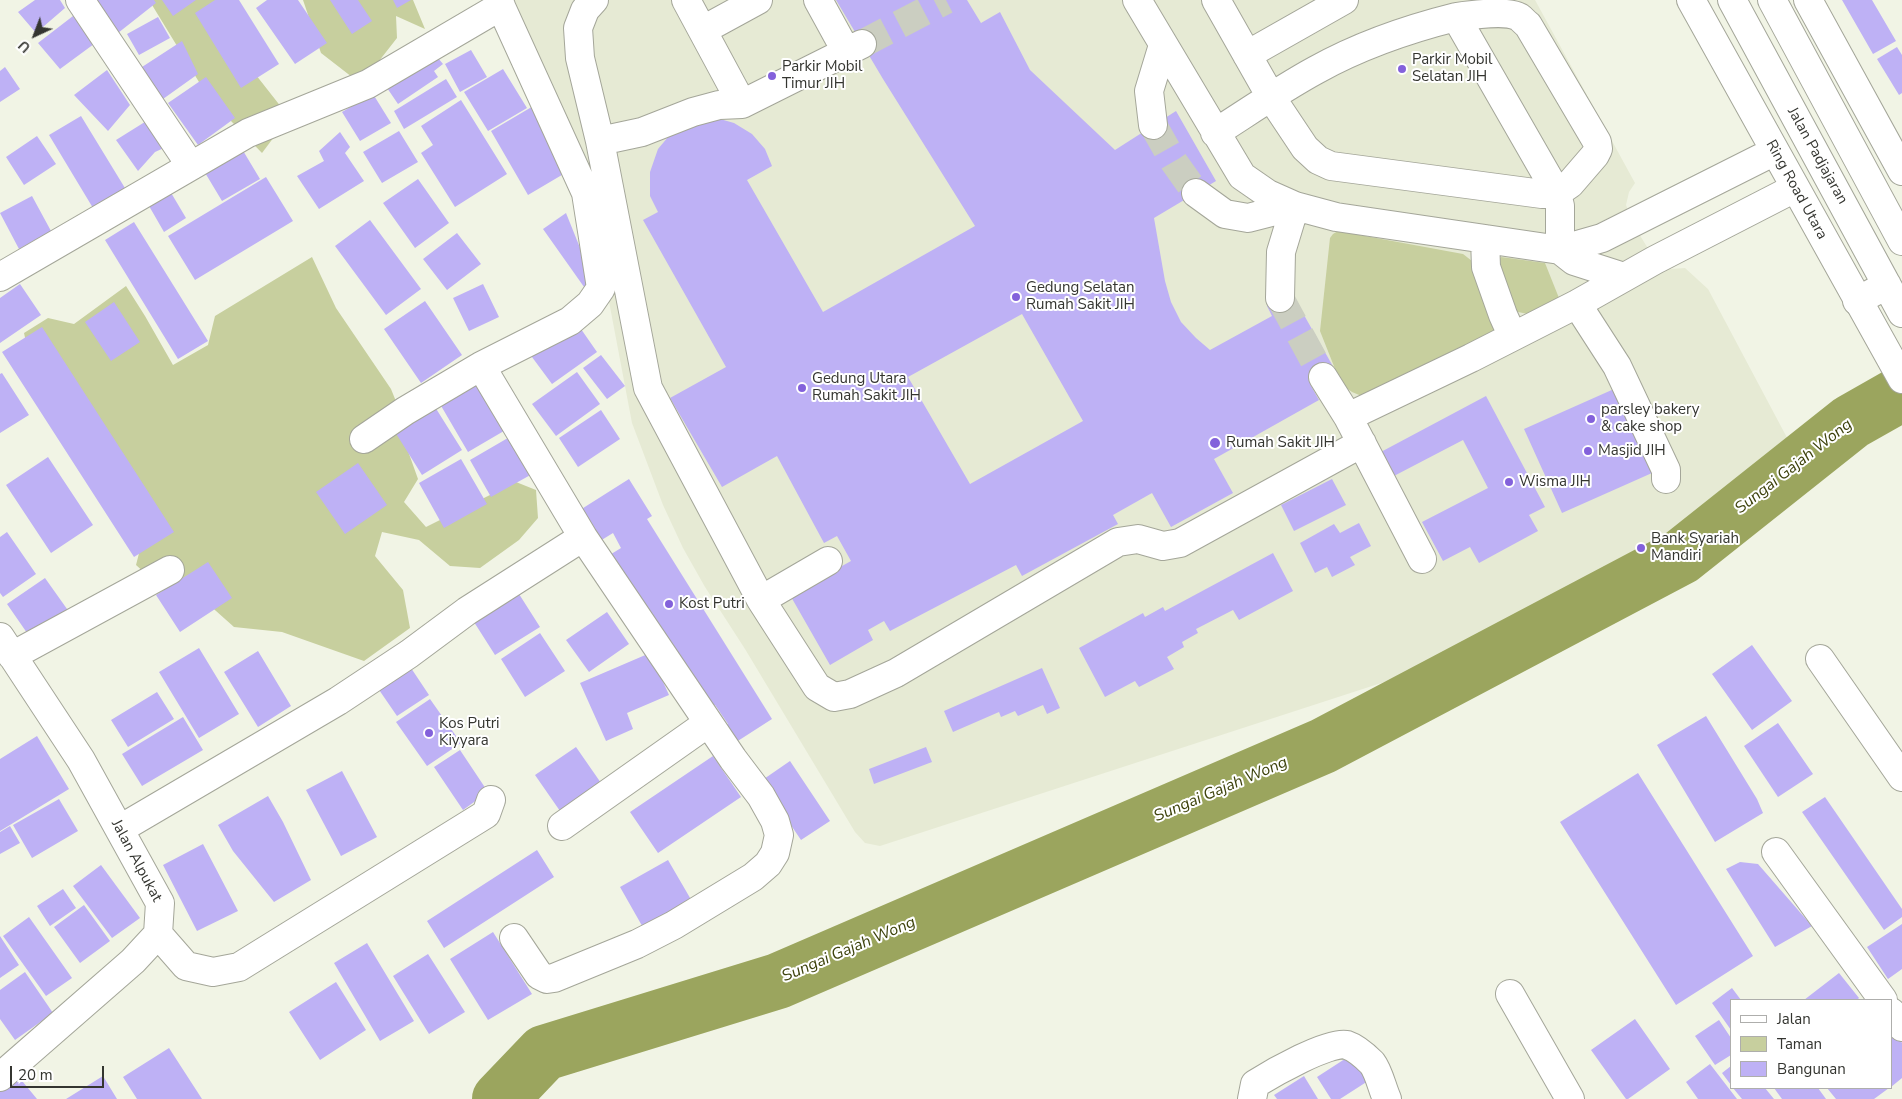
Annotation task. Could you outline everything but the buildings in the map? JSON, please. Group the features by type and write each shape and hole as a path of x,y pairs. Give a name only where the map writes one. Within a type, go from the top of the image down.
{"main road":[{"path":"80,0 191,166"},
{"path":"594,0 585,10 578,28 580,58 600,141 648,388 761,600 817,687 834,697 850,694 896,673 1118,542 1138,539 1163,546 1180,543 1362,442"},
{"path":"686,0 742,104"},
{"path":"703,30 758,0"},
{"path":"600,141 642,132 693,112 719,105 742,104 854,48 818,0"},
{"path":"1137,0 1214,133 1242,176 1268,194 1295,206 1336,217 1560,250 1602,238 1775,151"},
{"path":"1214,133 1271,97 1316,70 1363,47 1471,10 1518,16 1528,25 1597,142 1598,149 1570,184 1557,193 1542,194 1332,166 1318,160 1305,148 1271,97 1216,0"},
{"path":"1247,55 1344,0"},
{"name":"Ring Road Utara","path":"1691,0 1902,379"},
{"name":"Jalan Padjajaran","path":"1732,0 1894,297"},
{"path":"1772,0 1902,241"},
{"path":"1808,0 1902,171"},
{"path":"0,278 248,133 368,84 500,3 586,193 601,288 590,304 570,321 481,366 406,411 364,439"},
{"path":"1471,10 1557,193 1560,206 1560,250"},
{"path":"1153,126 1149,91 1163,45"},
{"path":"1348,417 1471,358 1795,188"},
{"path":"1196,193 1225,214 1248,218 1295,206"},
{"path":"1280,298 1281,252 1295,206"},
{"path":"1485,239 1486,268 1512,335"},
{"path":"1560,250 1574,261 1624,277"},
{"path":"1860,306 1894,297"},
{"path":"1576,304 1617,366 1666,470 1666,479"},
{"path":"481,366 583,537 708,722 761,796 775,821 778,835 778,845 768,864 753,877 674,925 637,944 554,978 547,979 539,975 514,938"},
{"path":"1323,377 1362,442 1422,559"},
{"path":"120,830 338,701 409,654 467,611 583,537"},
{"path":"761,600 828,561"},
{"path":"6,646 170,570"},
{"name":"Jalan Alpukat","path":"6,646 81,760 160,903 158,934"},
{"path":"1820,660 1902,777"},
{"path":"562,826 708,722"},
{"path":"0,1077 133,961 158,934 186,966 213,972 239,967 486,814 491,800"},
{"path":"1776,852 1881,999"},
{"path":"1510,994 1570,1099"},
{"path":"1892,1013 1902,1027"},
{"path":"1252,1099 1255,1084 1270,1075 1330,1045 1346,1044 1360,1052 1373,1065 1387,1099"}],"shaded area":[{"name":"Rumah Sakit JIH","path":"507,0 1535,0 1635,183 1629,192 1626,205 1633,224 1655,260 1670,269 1685,268 1708,289 1801,464 1658,593 880,846 865,843 855,832 745,649 705,587 683,548 663,505 632,423 590,201"}],"green space":[{"path":"149,0 236,0 223,33 289,117 262,153 231,121 199,82"},
{"path":"303,0 413,0 425,29 396,16 397,38 361,84 321,53"},
{"path":"1338,231 1463,254 1472,261 1495,326 1495,331 1364,397 1352,392 1341,384 1320,331 1330,238"},
{"path":"312,257 336,308 391,389 410,436 398,423 418,479 404,502 426,527 516,482 536,490 538,518 519,540 480,568 450,566 419,540 382,532 375,556 403,590 410,628 364,661 282,632 234,627 170,570 157,584 136,565 148,518 31,365 24,333 48,318 74,324 126,286 173,365 208,345 215,316"},
{"path":"1501,257 1545,263 1559,298 1528,314 1518,312 1510,306 1497,261"}],"waterway":[{"name":"Sungai Gajah Wong","path":"500,1099 544,1053 778,981 1323,746 1681,557 1851,422 1902,393"}],"tunnel":[{"path":"862,44 946,0"},
{"path":"1153,125 1174,162 1196,193"},
{"path":"1280,298 1323,377"}],"place":[{"name":"Parkir Mobil Selatan JIH","path":"1402,69"},
{"name":"Parkir Mobil Timur JIH","path":"772,76"},
{"name":"Gedung Selatan Rumah Sakit JIH","path":"1016,297"},
{"name":"Gedung Utara Rumah Sakit JIH","path":"802,388"},
{"name":"parsley bakery & cake shop","path":"1591,419"},
{"name":"Rumah Sakit JIH","path":"1215,443"},
{"name":"Masjid JIH","path":"1588,451"},
{"name":"Wisma JIH","path":"1509,482"},
{"name":"Bank Syariah Mandiri","path":"1641,548"},
{"name":"Kost Putri","path":"669,604"},
{"name":"Kos Putri Kiyyara","path":"429,733"}]}
